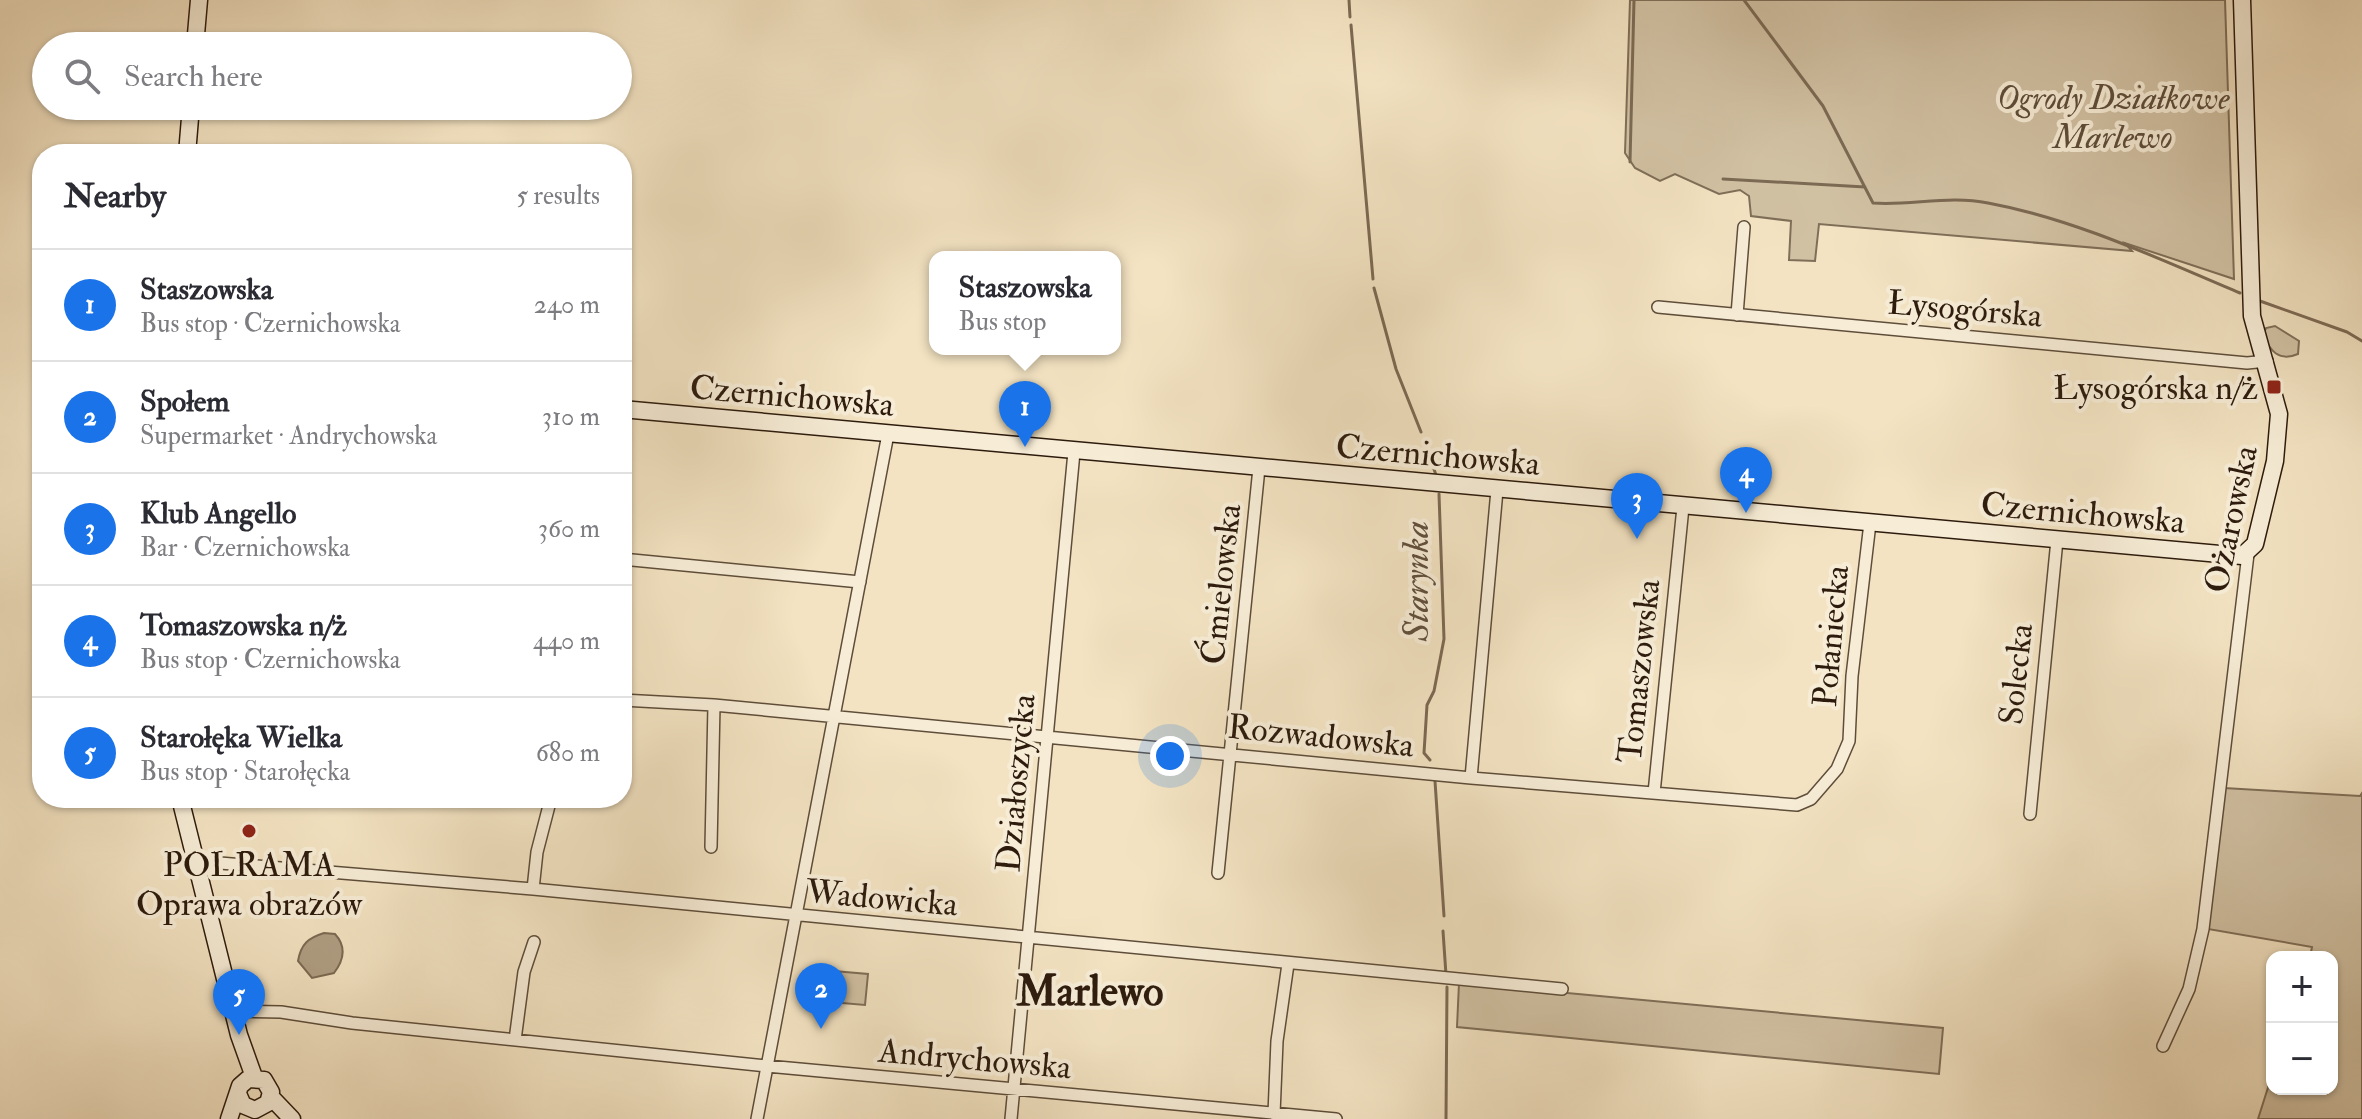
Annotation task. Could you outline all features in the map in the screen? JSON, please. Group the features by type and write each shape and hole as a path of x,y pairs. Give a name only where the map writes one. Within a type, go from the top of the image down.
{"street":[{"path":"196,32 199,0"},
{"name":"Ożarowska","path":"2163,1046 2189,989 2203,929 2248,554 2255,544 2278,442 2278,404 2267,361 2254,329 2252,308 2242,0"},
{"path":"188,144 190,120"},
{"path":"1737,315 1744,227"},
{"name":"Łysogórska","path":"1658,307 2247,363 2267,361"},
{"name":"Czernichowska","path":"632,410 1683,507 2238,556 2248,554"},
{"path":"757,1119 888,434"},
{"name":"Działoszycka","path":"1011,1119 1074,452"},
{"name":"Ćmielowska","path":"1218,873 1259,468"},
{"path":"1471,778 1497,490"},
{"name":"Tomaszowska","path":"1654,793 1683,507"},
{"name":"Połaniecka","path":"1846,753 1870,523"},
{"name":"Solecka","path":"2030,814 2057,540"},
{"path":"632,560 860,582"},
{"name":"Rozwadowska","path":"632,701 714,705 1471,778 1803,804 1817,793 1846,753"},
{"path":"711,847 714,705"},
{"path":"183,808 234,1011 251,1098 284,1119"},
{"path":"533,889 537,852 548,808"},
{"name":"Wadowicka","path":"196,861 533,889 796,917 1562,989"},
{"path":"515,1040 524,972 534,942"},
{"path":"1274,1114 1277,1041 1288,964"},
{"name":"Andrychowska","path":"234,1011 281,1012 352,1023 767,1066 1336,1119"},
{"path":"229,1119 251,1098"},
{"path":"251,1098 292,1119"}],"green space":[{"name":"Ogrody Działkowe Marlewo","path":"1630,0 2225,0 2234,279 2125,243 2132,251 1819,224 1815,261 1789,260 1791,221 1751,216 1749,196 1740,190 1719,194 1675,174 1660,181 1635,168 1625,153"},
{"path":"2275,326 2299,341 2298,354 2286,357 2272,350 2263,335 2266,328"},
{"path":"2224,788 2360,796 2362,793 2362,1119 2258,1119 2266,1094 2338,1095 2338,951 2311,951 2312,947 2208,929"},
{"path":"810,969 868,974 865,1005 807,1000"},
{"path":"1459,983 1943,1028 1939,1074 1457,1027"}],"shaded area":[{"path":"324,933 335,934 339,939 342,958 334,973 312,978 298,961 299,955 306,942"}],"waterway":[{"name":"Starynka","path":"1349,0 1350,17"},
{"path":"1630,162 1634,0"},
{"path":"1744,0 1823,106 1873,203 1959,200 2020,210 2116,241 2240,293"},
{"name":"Starynka","path":"1351,25 1373,279"},
{"path":"1723,179 1865,187"},
{"name":"Starynka","path":"1374,288 1396,369 1421,432"},
{"path":"2260,301 2347,332 2362,341"},
{"name":"Starynka","path":"1424,440 1436,475"},
{"name":"Starynka","path":"1430,760 1424,753 1427,705 1434,691 1444,639 1439,494"},
{"name":"Starynka","path":"1435,781 1444,916"},
{"name":"Starynka","path":"1443,931 1446,975"},
{"name":"Starynka","path":"1446,1119 1447,987"}],"place":[{"name":"Łysogórska n/ż","path":"2274,387"},
{"name":"Staszowska","path":"1025,447"},
{"name":"Tomaszowska n/ż","path":"1746,513"},
{"name":"Klub Angello","path":"1637,539"},
{"name":"POLRAMA Oprawa obrazów","path":"249,831"},
{"name":"Społem","path":"821,1029"},
{"name":"Starołęka Wielka","path":"239,1035"}],"district":[{"name":"Marlewo","path":"1090,990"}]}
